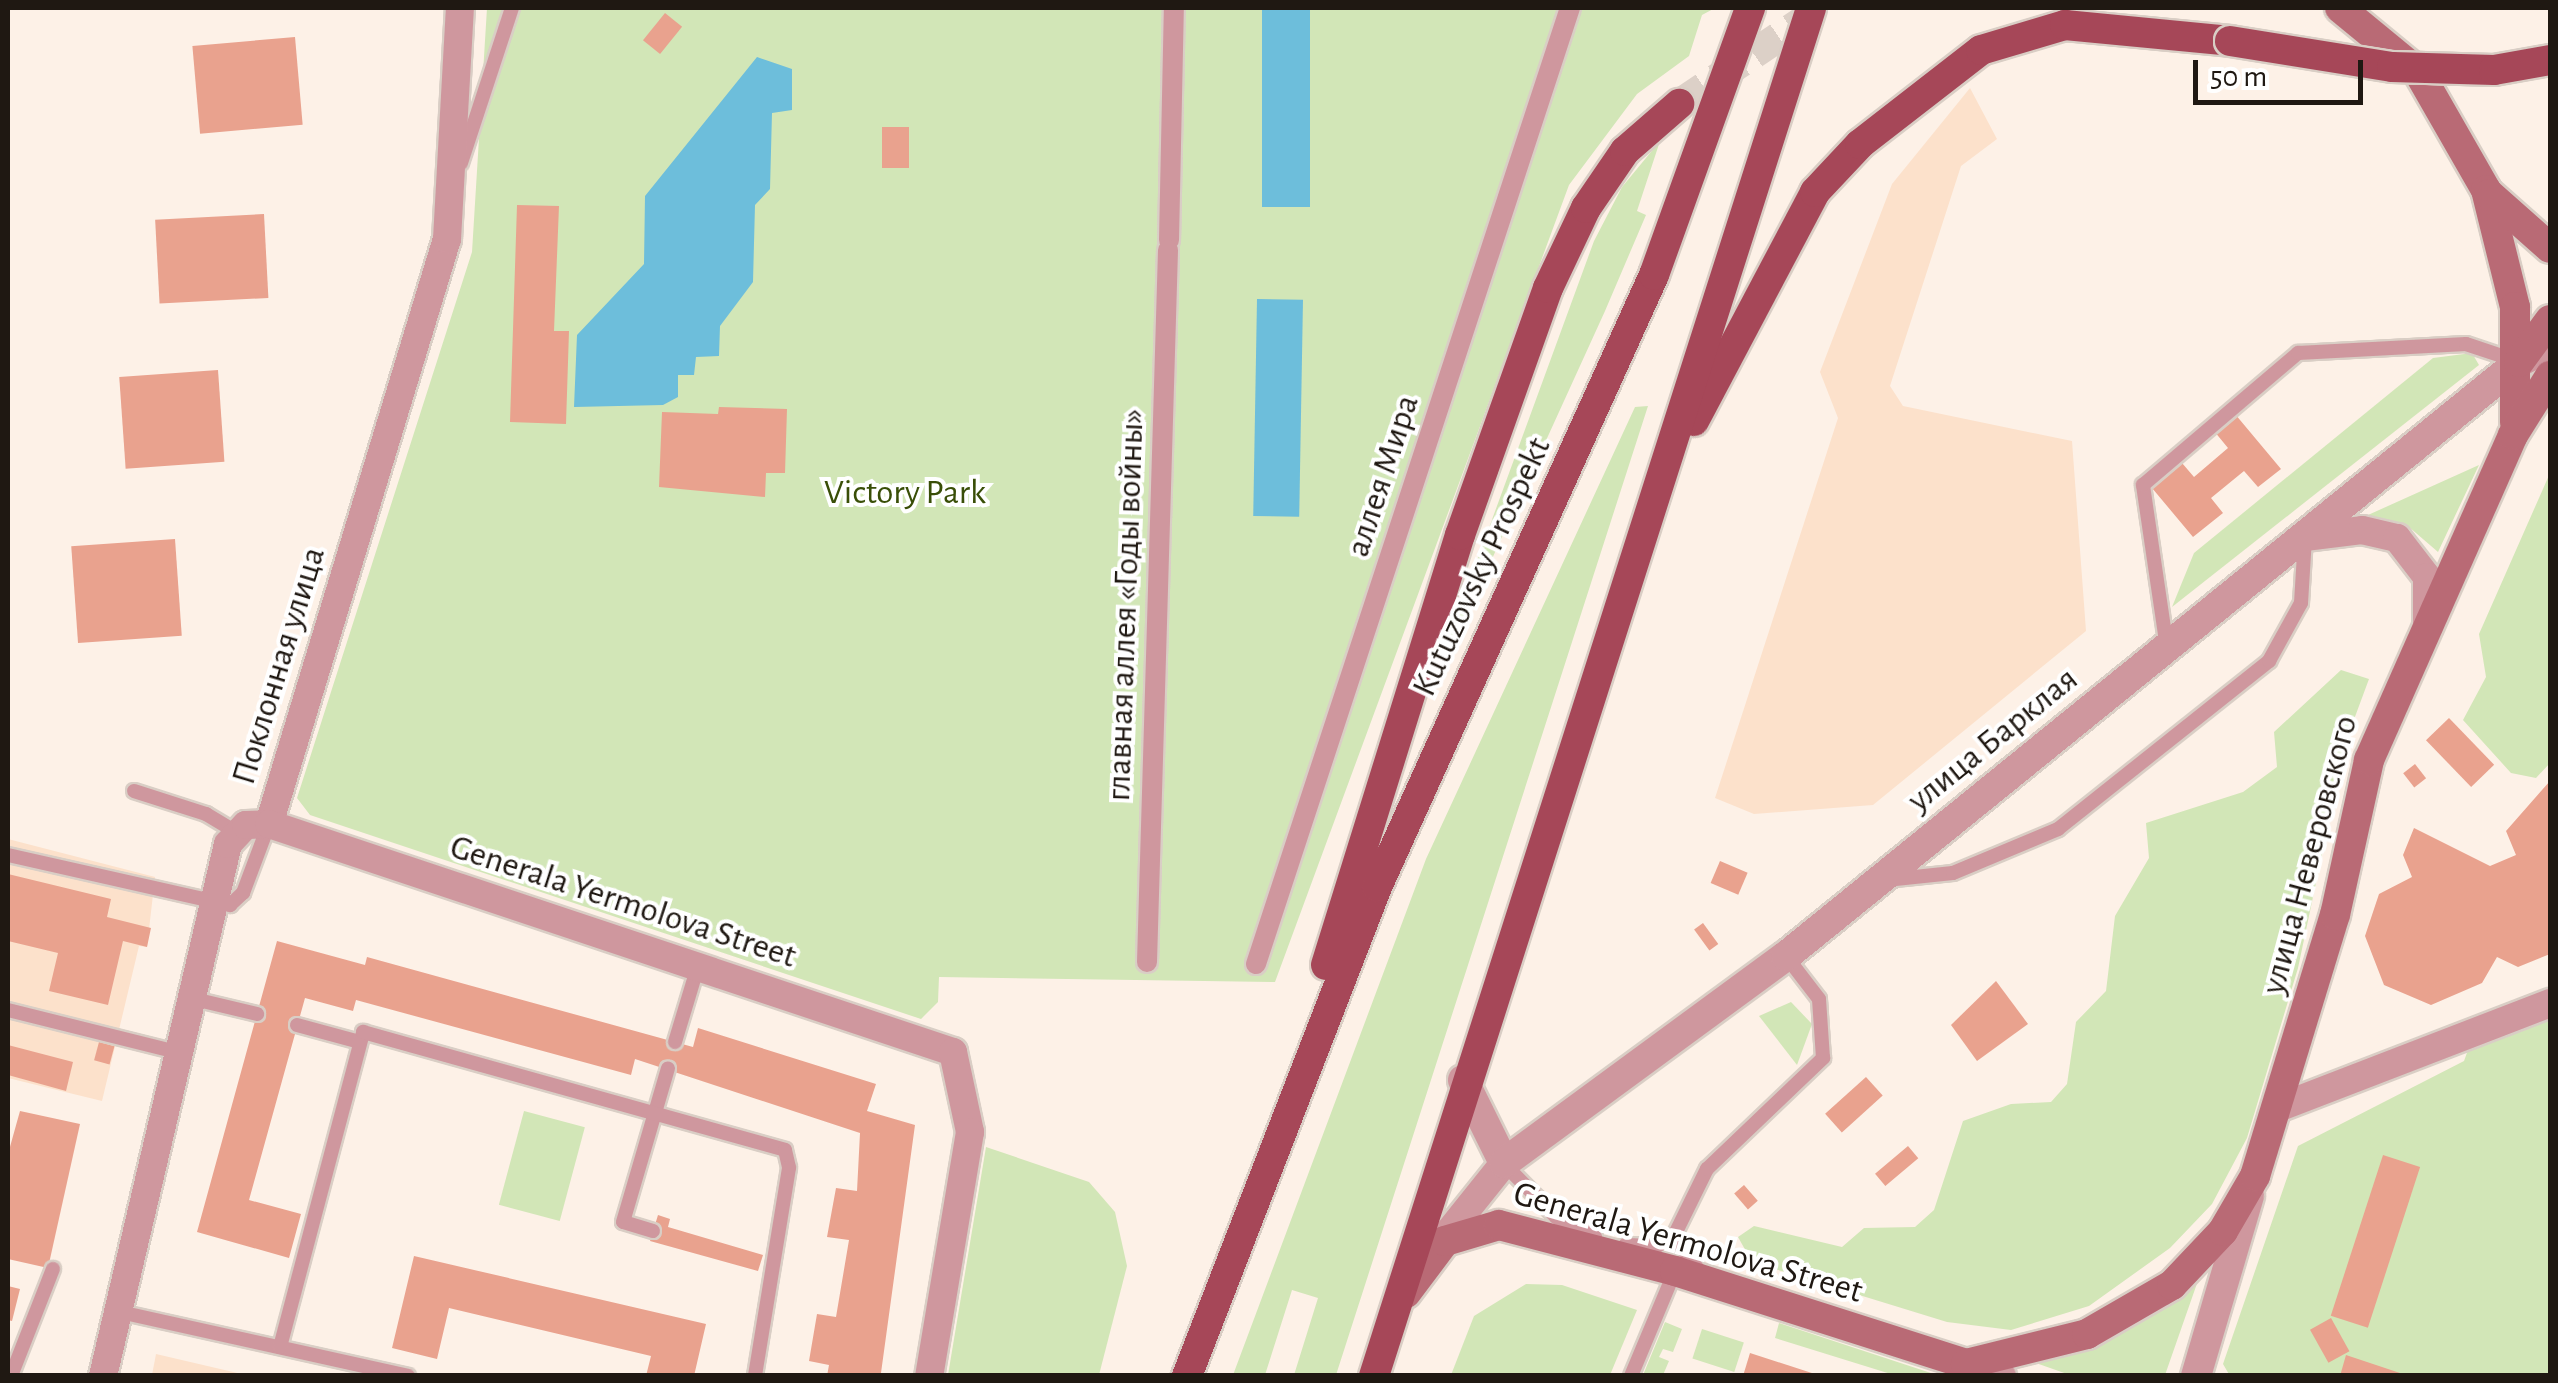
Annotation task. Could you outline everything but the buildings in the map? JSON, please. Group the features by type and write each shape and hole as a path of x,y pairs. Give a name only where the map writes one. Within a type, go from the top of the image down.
{"main road":[{"name":"Kutuzovsky Prospekt","path":"1267,1153 1392,852 1617,362 1750,8"},
{"path":"1374,1376 1463,1080 1810,8"},
{"path":"2340,8 2419,73 2450,115 2486,190 2515,307 2519,362 2513,435"},
{"path":"1626,575 1771,263 1815,192 1860,144 1981,50 2018,36 2097,25 2392,67 2494,70 2550,60"},
{"path":"1187,1376 1267,1153 1460,535 1548,288 1586,208 1626,151 1678,104"},
{"path":"2486,190 2550,248"},
{"name":"улица Барклая","path":"2519,362 2550,320"},
{"name":"улица Неверовского","path":"2255,1176 2336,915 2370,760 2426,622 2513,435 2550,376"},
{"path":"1965,1370 2087,1334 2145,1303 2204,1253 2255,1176"},
{"name":"Generala Yermolova Street","path":"1392,1317 1431,1254 1462,1230 1498,1225 1712,1282 1965,1370"}],"street":[{"name":"Поклонная улица","path":"103,1376 236,832 268,824 447,239 456,180 460,8"},
{"name":"главная аллея «Годы войны»","path":"1147,962 1174,8"},
{"name":"аллея Мира","path":"1256,964 1570,8"},
{"name":"улица Барклая","path":"1504,1163 1786,956 2519,362 2550,346"},
{"path":"2306,536 2362,530 2396,538 2427,578 2426,622"},
{"name":"Generala Yermolova Street","path":"268,824 953,1052 966,1090 970,1132 929,1376"},
{"path":"2278,1108 2550,1003"},
{"path":"1431,1254 1504,1163 1463,1080"},
{"name":"улица Неверовского","path":"2196,1376 2255,1176"},
{"name":"Generala Yermolova Street","path":"1965,1370 2001,1376"}],"lane":[{"path":"456,180 512,8"},
{"path":"2167,648 2142,485 2298,353 2466,344 2519,362"},
{"path":"1878,881 1953,873 2058,829 2269,661 2301,603 2306,536"},
{"path":"134,792 206,814 236,832"},
{"path":"8,855 230,905 242,893 268,824"},
{"path":"1504,1163 1581,1232 1640,1247 1674,1236 1707,1169 1823,1058 1820,999 1786,956"},
{"path":"676,1042 698,966"},
{"path":"194,999 257,1014"},
{"path":"8,1010 181,1053"},
{"path":"297,1025 360,1042"},
{"path":"280,1346 363,1032 656,1109 785,1150 755,1376"},
{"path":"653,1232 622,1222 668,1068"},
{"path":"1674,1236 1712,1282"},
{"path":"10,1376 53,1269"},
{"path":"1631,1376 1675,1271"},
{"path":"120,1312 408,1376"}],"shaded area":[{"path":"1970,88 1997,139 1961,166 1890,386 1903,406 2072,441 2086,631 1873,805 1754,814 1715,798 1838,418 1820,372 1892,184"},
{"path":"8,839 155,877 147,947 139,946 102,1101 8,1078"},
{"path":"156,1354 246,1375 152,1375"}],"green space":[{"name":"Victory Park","path":"487,8 1715,8 1702,15 1689,56 1637,94 1569,185 1275,982 939,977 938,1002 921,1019 310,815 297,798 472,252"},
{"path":"1660,141 1637,211 1646,215 1455,640 1449,637 1594,241 1622,187"},
{"path":"2472,353 2479,365 2172,607 2194,553 2433,358"},
{"path":"1648,406 1336,1375 1294,1375 1318,1298 1292,1290 1265,1375 1233,1375 1426,859 1635,407"},
{"path":"2479,465 2438,552 2409,527 2368,515"},
{"path":"2550,473 2550,763 2536,778 2511,773 2463,720 2486,677 2479,634"},
{"path":"2341,670 2369,679 2346,741 2298,968 2247,1138 2212,1204 2170,1248 2089,1306 2011,1330 1947,1322 1752,1262 1738,1237 1754,1226 1842,1247 1864,1228 1915,1227 1934,1210 1963,1121 2011,1104 2051,1102 2067,1084 2076,1022 2106,991 2115,916 2149,858 2146,823 2243,792 2277,767 2274,732"},
{"path":"1791,1002 1812,1024 1797,1065 1759,1016"},
{"path":"2550,1020 2550,1375 2230,1376 2223,1364 2298,1146 2464,1061 2468,1050"},
{"path":"524,1111 585,1127 560,1221 499,1205"},
{"path":"986,1147 1089,1182 1115,1212 1127,1266 1099,1375 948,1375"},
{"path":"2201,1272 2165,1375 2070,1375 2033,1362 2105,1341"},
{"path":"1526,1284 1562,1285 1637,1310 1610,1375 1451,1375 1474,1316"},
{"path":"1665,1322 1682,1329 1673,1352 1663,1349 1659,1357 1669,1361 1663,1375 1643,1375"},
{"path":"1779,1323 1937,1375 1894,1375 1775,1338"},
{"path":"1702,1329 1744,1343 1734,1372 1692,1358"}],"water":[{"path":"1262,8 1310,8 1310,207 1262,207"},
{"path":"757,57 792,69 792,110 772,113 770,189 755,205 753,282 720,326 719,356 696,357 694,375 678,375 678,397 663,405 574,407 577,335 644,264 645,196"},
{"path":"1257,299 1303,300 1299,517 1253,516"}],"tunnel":[{"path":"1679,104 1822,8"}]}
